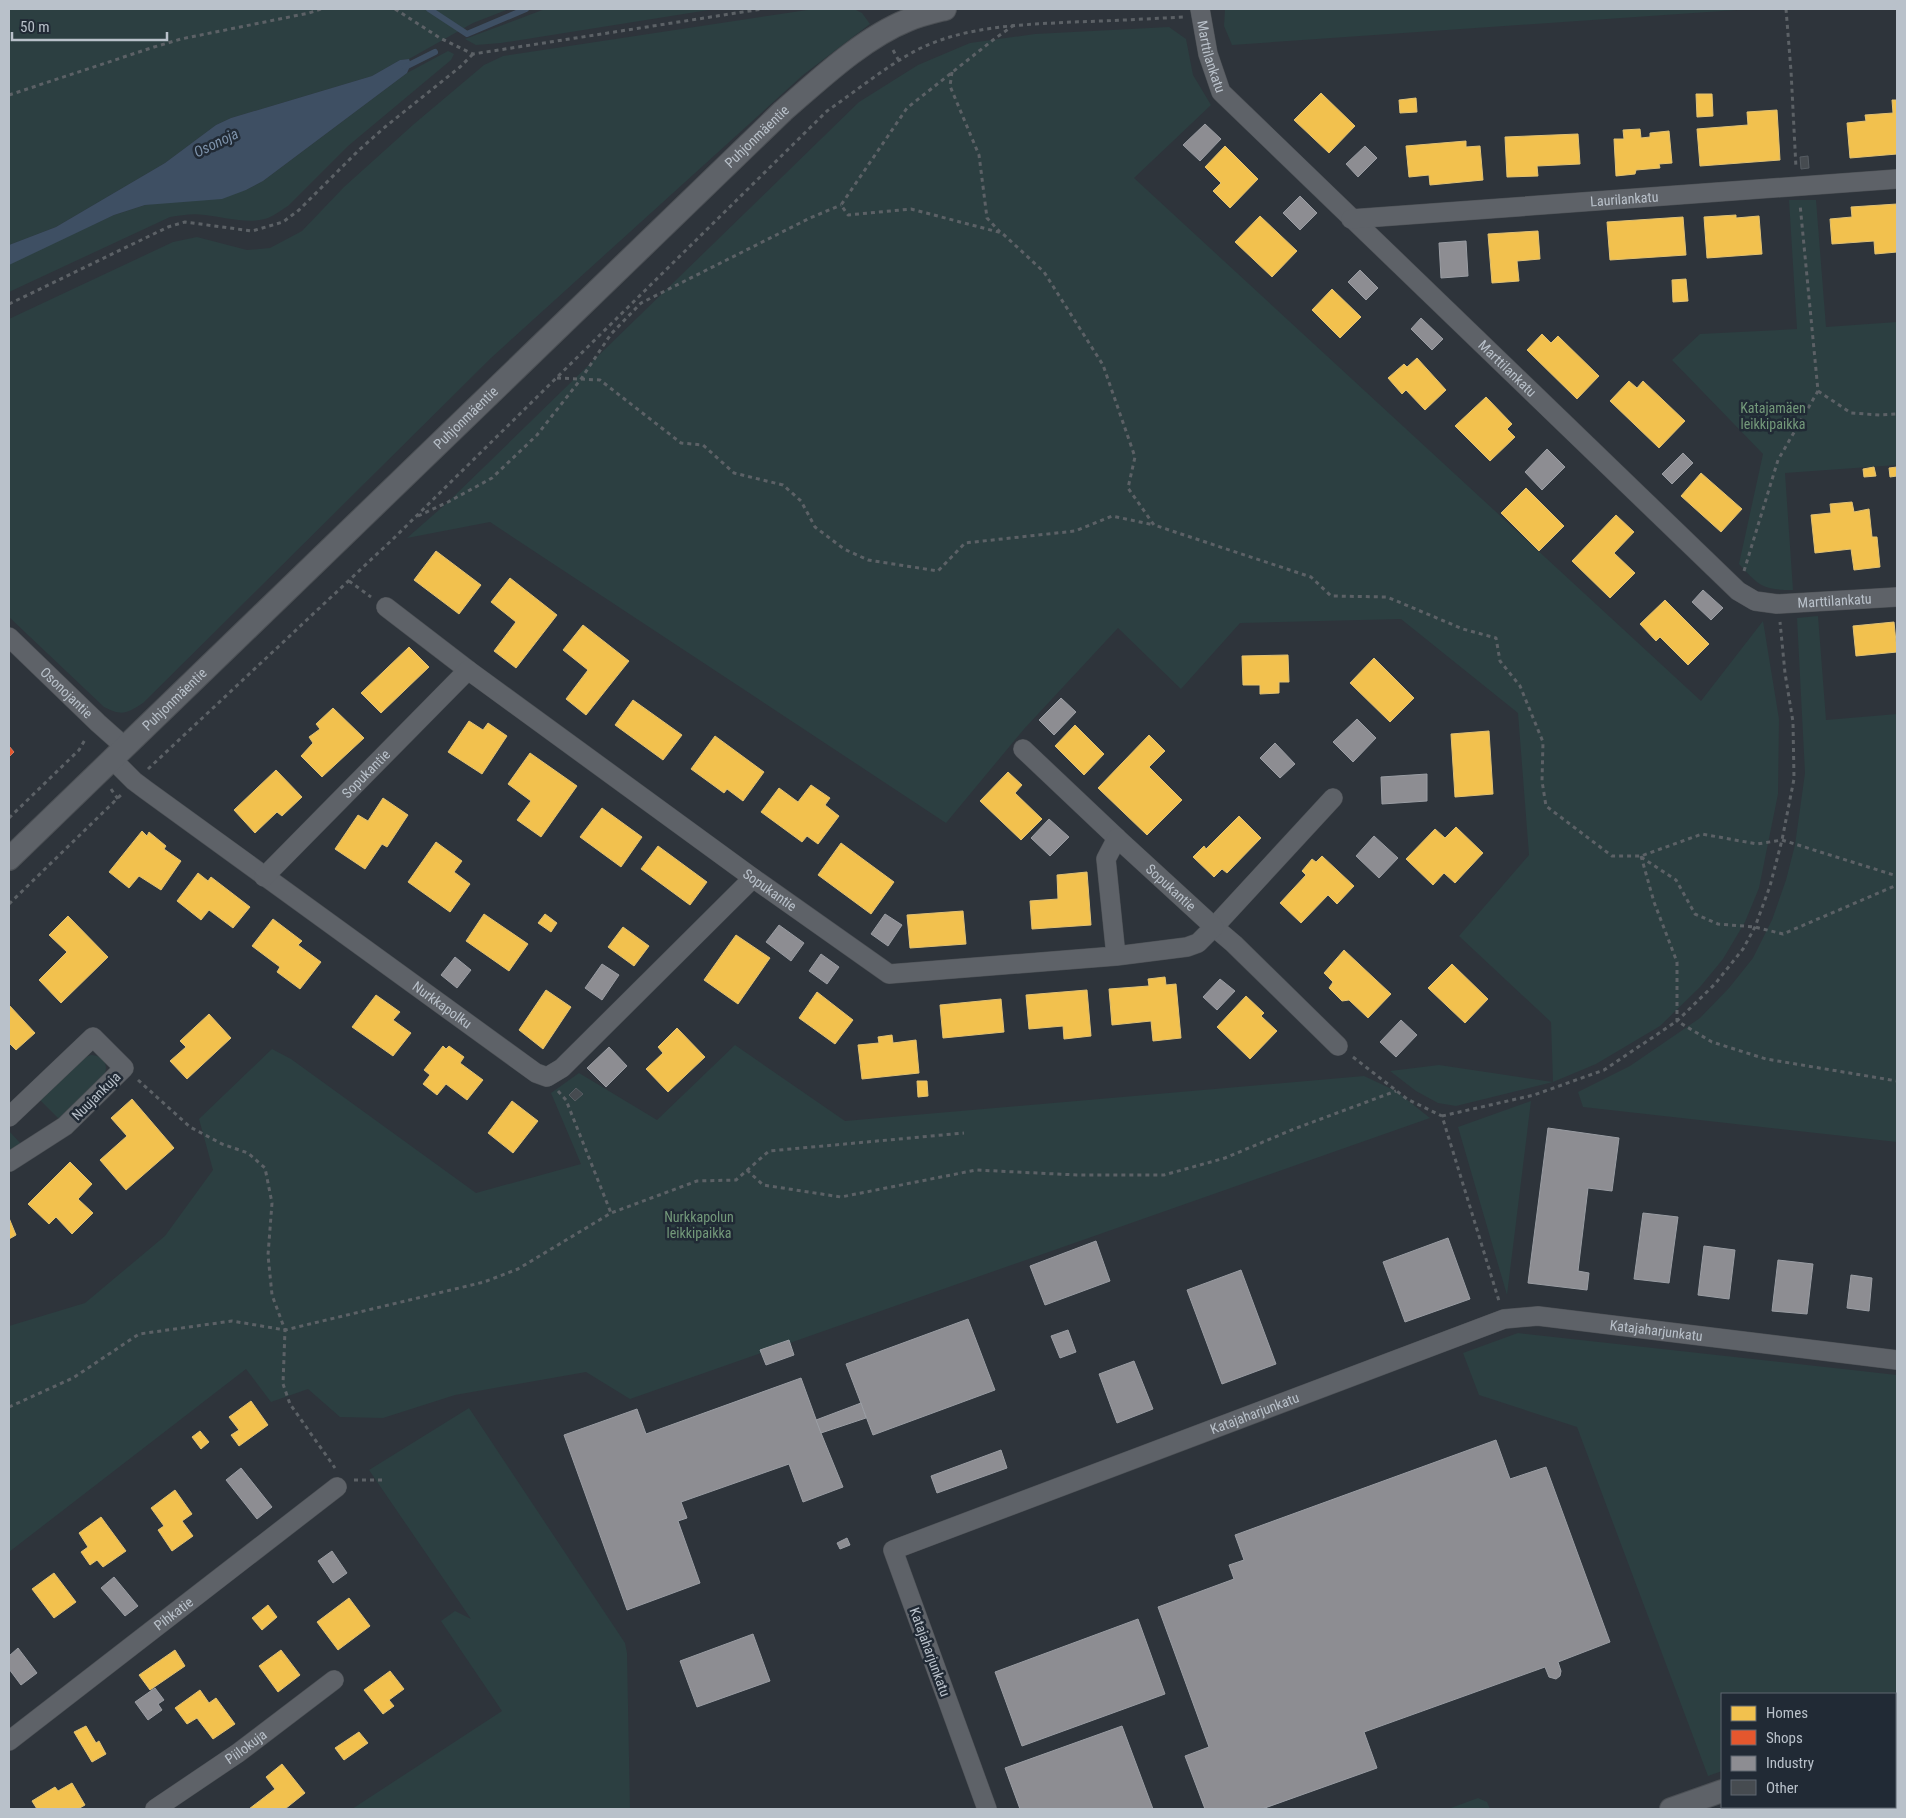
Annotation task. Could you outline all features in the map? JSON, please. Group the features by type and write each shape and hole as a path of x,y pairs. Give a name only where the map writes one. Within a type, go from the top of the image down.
{"street":[{"name":"Puhjonmäentie","path":"9,859 783,111 839,64 884,33 905,15 945,9"},
{"name":"Marttilankatu","path":"1200,13 1208,54 1221,92 1738,591 1755,601 1777,604 1897,597"},
{"name":"Laurilankatu","path":"1351,219 1897,179"},
{"name":"Sopukantie","path":"386,607 468,670 753,878 889,974 1116,956 1187,947 1198,943 1214,927 1023,749"},
{"name":"Osonojantie","path":"9,637 98,723 119,752"},
{"name":"Sopukantie","path":"264,877 468,670"},
{"name":"Nurkkapolku","path":"119,752 134,781 536,1073 547,1077"},
{"path":"1333,798 1214,927 1234,944 1338,1046"},
{"path":"1116,956 1106,859 1117,838"},
{"path":"547,1077 562,1068 753,878"},
{"name":"Nuujankuja","path":"9,1118 93,1036 124,1068 65,1126 9,1162"},
{"name":"Katajaharjunkatu","path":"987,1809 893,1550 1504,1319 1538,1316 1897,1360"},
{"name":"Pihkatie","path":"9,1741 341,1484"},
{"name":"Piilokuja","path":"155,1809 238,1753 334,1680"},
{"path":"1670,1809 1721,1791"}],"path":[{"path":"9,95 158,45 321,9"},
{"path":"395,9 440,38 473,54 762,9"},
{"path":"1738,591 1778,460 1818,391 1797,186 1786,9"},
{"path":"145,772 349,581 827,111 884,70 916,50 940,40 966,33 1014,25 1200,13"},
{"path":"416,516 448,502 492,478 537,435 581,379 611,334 641,303 810,218 841,205 907,108 1014,25"},
{"path":"9,304 168,227 185,222 252,231 284,222 299,210 378,133 460,67 473,54"},
{"path":"952,72 950,86 979,155 987,218 1044,272 1103,365 1136,457 1128,488 1154,526"},
{"path":"841,205 848,215 912,209 1002,234"},
{"path":"556,378 600,380 681,443 702,445 734,473 783,484 801,501 815,527 844,549 868,560 938,572 965,542 1075,531 1112,516 1154,526 1311,577 1331,596 1387,597 1463,629 1496,638 1500,661 1520,686 1543,742 1542,781 1546,806 1612,856 1641,856 1702,834 1757,844 1782,840 1897,876"},
{"path":"1818,391 1851,413 1897,414"},
{"path":"349,581 386,607"},
{"path":"1338,1046 1407,1099 1442,1116 1534,1095 1604,1070 1677,1021 1715,984 1743,949 1755,927 1770,886 1782,840 1794,779 1793,722 1785,673 1783,634 1777,604"},
{"path":"9,818 85,744 86,732"},
{"path":"9,904 124,791"},
{"path":"1641,856 1676,880 1695,914 1718,924 1755,927 1783,934 1897,885"},
{"path":"1641,856 1654,902 1677,962 1677,1021"},
{"path":"1677,1021 1712,1042 1766,1059 1897,1082"},
{"path":"124,1068 190,1127 222,1144 248,1153 266,1168 272,1203 268,1255 272,1295 285,1330 282,1384 290,1404 341,1484 385,1480"},
{"path":"547,1077 566,1100 611,1213"},
{"path":"747,1170 763,1185 841,1198 976,1170 1077,1175 1164,1175 1225,1158 1294,1129 1396,1091"},
{"path":"1442,1116 1504,1319"},
{"path":"9,1407 73,1378 140,1334 232,1321 285,1330 484,1282 518,1269 611,1213 697,1181 736,1180 769,1151 964,1133"}],"green space":[{"path":"9,9 509,9 473,23 409,59 400,60 372,76 231,118 216,125 165,163 56,227 9,245"},
{"path":"545,9 715,9 501,43 476,45 465,39"},
{"path":"814,9 854,9 862,13 870,24 803,75 491,358 143,703 132,710 120,713 104,707 9,617 9,319 173,242 197,237 247,250 270,248 302,231 344,187 414,124 484,65 503,56"},
{"path":"1225,9 1751,9 1232,45 1224,26"},
{"path":"1169,27 1186,39 1193,75 1211,105 1134,178 1701,701 1763,621 1779,719 1778,794 1759,888 1745,922 1723,959 1700,987 1660,1026 1596,1064 1553,1082 1551,1022 1459,936 1529,855 1518,713 1401,619 1240,623 1181,689 1118,628 1024,729 946,823 490,522 407,538 448,502 859,102 918,65 970,43 1035,34"},
{"path":"448,51 454,54 451,60 348,146 288,206 268,218 253,221 196,214 170,217 9,292 9,265 14,261 114,215 145,205 246,190 263,181 407,73"},
{"name":"Katajamäen leikkipaikka","path":"1789,200 1816,200 1826,327 1897,322 1897,465 1785,473 1793,590 1768,588 1757,582 1739,564 1763,454 1672,360 1700,334 1797,329"},
{"path":"1818,616 1826,720 1897,714 1897,1142 1583,1107 1578,1092 1630,1066 1700,1018 1729,988 1753,958 1772,920 1786,880 1795,845 1805,773 1797,618"},
{"name":"Nurkkapolun leikkipaikka","path":"735,1045 845,1121 1364,1076 1396,1091 1430,1118 630,1399 586,1372 455,1395 383,1418 340,1417 308,1389 271,1402 246,1369 9,1552 9,1326 85,1303 165,1236 213,1170 199,1119 272,1049 291,1059 476,1193 581,1164 551,1093 579,1073 657,1120"},
{"path":"91,1055 100,1057 103,1060 106,1066 105,1075 60,1120 40,1100 83,1058"},
{"path":"1439,1065 1553,1082 1456,1106 1438,1103 1416,1091 1390,1071"},
{"path":"1531,1101 1507,1295 1458,1127"},
{"path":"9,1131 22,1145 9,1153"},
{"path":"1518,1333 1897,1375 1897,1716 1896,1693 1721,1693 1721,1771 1708,1776 1577,1427 1479,1395 1463,1353"},
{"path":"469,1408 625,1643 627,1653 630,1809 352,1809 502,1711 441,1621 455,1611 471,1619 369,1470"},
{"path":"1896,1764 1897,1809 1750,1809 1896,1808"},
{"path":"1478,1798 1487,1802 1490,1809 1448,1809"}],"water":[{"path":"409,59 411,64 407,73 263,181 246,190 222,199 145,205 114,215 9,265 9,245 56,227 165,163 216,125 231,118 372,76 400,60"}],"building: Homes":[{"path":"1321,93 1355,126 1329,153 1294,120"},
{"path":"1696,94 1712,94 1713,116 1697,117"},
{"path":"1416,98 1417,112 1400,113 1399,100"},
{"path":"1892,100 1897,100 1897,154 1850,158 1847,123 1866,121 1865,115 1893,113"},
{"path":"1777,110 1780,160 1700,166 1697,129 1748,125 1747,112"},
{"path":"1640,129 1641,138 1650,137 1650,133 1669,131 1672,163 1659,164 1660,168 1636,170 1635,174 1616,176 1614,139 1624,139 1623,130"},
{"path":"1578,134 1580,164 1537,166 1538,176 1507,177 1505,137"},
{"path":"1466,141 1466,147 1480,146 1483,180 1430,185 1429,175 1409,177 1406,146"},
{"path":"1225,146 1258,179 1230,208 1213,191 1221,183 1205,167"},
{"path":"1897,204 1897,252 1875,254 1874,241 1832,244 1830,219 1852,217 1851,207"},
{"path":"1736,215 1736,218 1759,216 1762,254 1707,258 1704,217"},
{"path":"1260,216 1297,251 1272,277 1235,242"},
{"path":"1683,217 1686,255 1610,260 1607,222"},
{"path":"1538,231 1540,259 1517,261 1519,281 1492,283 1488,234"},
{"path":"1686,279 1688,301 1673,302 1672,280"},
{"path":"1332,289 1361,317 1340,338 1312,310"},
{"path":"1542,334 1551,343 1558,336 1599,376 1577,399 1527,350"},
{"path":"1417,358 1446,390 1425,410 1406,390 1402,394 1388,378 1404,364 1407,367"},
{"path":"1629,381 1637,388 1643,381 1685,421 1659,448 1610,401"},
{"path":"1486,397 1512,424 1507,429 1515,437 1490,461 1455,426"},
{"path":"1874,467 1876,476 1864,477 1863,469"},
{"path":"1897,467 1897,476 1890,477 1889,468"},
{"path":"1701,473 1742,509 1721,532 1681,496"},
{"path":"1526,488 1564,526 1539,551 1501,513"},
{"path":"1852,502 1854,512 1869,509 1872,537 1877,537 1880,567 1854,570 1851,549 1815,553 1811,515 1831,513 1830,504"},
{"path":"1616,515 1634,532 1614,553 1635,573 1610,598 1572,561"},
{"path":"436,551 481,585 459,614 414,580"},
{"path":"510,578 557,615 516,668 494,651 516,622 491,602"},
{"path":"1665,600 1709,644 1688,665 1660,637 1656,641 1640,624"},
{"path":"1894,622 1897,652 1856,656 1853,626"},
{"path":"583,625 629,661 586,715 566,699 588,670 563,650"},
{"path":"409,647 429,667 381,713 361,693"},
{"path":"1288,655 1289,682 1279,682 1279,693 1260,694 1260,685 1243,685 1242,656"},
{"path":"1374,658 1414,698 1390,722 1350,683"},
{"path":"633,700 682,735 663,760 615,725"},
{"path":"333,708 364,738 322,777 301,756 313,743 309,737 320,729 316,724"},
{"path":"469,721 483,730 488,723 507,736 482,774 448,752"},
{"path":"1075,725 1104,754 1084,775 1055,746"},
{"path":"1489,731 1493,794 1455,797 1451,734"},
{"path":"1149,735 1165,751 1149,767 1182,800 1147,835 1098,788"},
{"path":"715,736 764,772 743,801 727,789 724,793 691,769"},
{"path":"530,753 577,786 541,837 517,820 531,801 508,784"},
{"path":"276,770 302,797 282,816 277,812 255,833 234,810"},
{"path":"1008,772 1022,785 1015,793 1042,819 1021,840 980,801"},
{"path":"811,785 830,798 825,805 839,816 818,844 807,836 802,842 761,812 779,788 798,802"},
{"path":"383,798 408,815 387,847 382,844 365,869 335,849 358,815 368,821"},
{"path":"602,808 642,837 621,867 580,837"},
{"path":"1239,816 1261,838 1227,873 1222,869 1214,877 1193,857 1204,846 1206,849"},
{"path":"1456,827 1483,853 1455,883 1444,873 1433,885 1406,859 1435,829 1445,838"},
{"path":"142,831 147,836 149,832 166,846 164,849 181,861 161,890 139,876 129,888 109,872"},
{"path":"436,842 462,861 454,872 470,884 450,912 408,882"},
{"path":"841,843 894,882 871,914 818,875"},
{"path":"658,846 707,882 690,905 641,869"},
{"path":"1322,856 1354,886 1337,904 1328,895 1301,923 1280,903 1306,875 1302,871 1312,859 1316,862"},
{"path":"1087,872 1091,925 1032,929 1030,901 1058,899 1057,875"},
{"path":"198,873 208,881 211,877 250,907 233,928 209,910 201,920 177,901"},
{"path":"963,911 966,944 910,948 907,915"},
{"path":"484,914 528,944 509,971 466,941"},
{"path":"545,914 557,923 551,932 538,923"},
{"path":"68,916 108,957 61,1003 39,980 67,952 49,935"},
{"path":"273,919 302,941 298,945 321,962 300,989 277,972 280,967 252,946"},
{"path":"623,927 649,946 634,966 608,947"},
{"path":"736,935 770,958 738,1004 704,980"},
{"path":"1344,950 1391,994 1368,1018 1349,1000 1342,1001 1329,988 1333,982 1324,973"},
{"path":"1452,964 1488,999 1465,1023 1428,988"},
{"path":"1165,977 1166,985 1176,984 1181,1038 1153,1041 1151,1021 1112,1025 1109,989 1149,986 1148,979"},
{"path":"546,990 571,1007 543,1049 519,1030"},
{"path":"1087,990 1091,1036 1064,1039 1063,1026 1029,1029 1026,995"},
{"path":"817,992 853,1020 835,1044 799,1018"},
{"path":"376,995 400,1012 393,1020 411,1033 393,1056 352,1027"},
{"path":"1246,996 1264,1013 1261,1016 1277,1031 1250,1059 1217,1027"},
{"path":"1001,999 1004,1032 943,1038 940,1005"},
{"path":"9,1005 35,1033 16,1050 9,1043"},
{"path":"209,1014 231,1038 187,1079 170,1061 186,1047 180,1041"},
{"path":"677,1028 705,1057 668,1092 646,1069 663,1053 658,1047"},
{"path":"892,1035 893,1043 916,1040 919,1073 862,1079 858,1045 879,1043 878,1037"},
{"path":"443,1046 446,1049 449,1046 464,1057 460,1063 483,1080 467,1100 446,1084 437,1095 423,1084 430,1075 424,1070"},
{"path":"917,1081 927,1081 928,1096 918,1097"},
{"path":"132,1099 174,1148 126,1190 100,1160 127,1136 111,1118"},
{"path":"512,1101 538,1121 513,1153 488,1133"},
{"path":"70,1162 92,1184 78,1199 93,1213 72,1234 56,1217 49,1224 28,1204"},
{"path":"9,1218 16,1235 9,1239"},
{"path":"251,1401 268,1425 239,1446 231,1435 239,1430 229,1417"},
{"path":"200,1431 209,1442 201,1449 192,1437"},
{"path":"175,1490 192,1514 182,1521 193,1536 172,1551 158,1530 164,1526 151,1508"},
{"path":"101,1517 126,1551 103,1567 97,1560 90,1565 81,1552 88,1547 79,1533"},
{"path":"54,1573 76,1602 54,1618 32,1589"},
{"path":"349,1598 370,1626 338,1650 317,1622"},
{"path":"268,1605 277,1617 262,1630 252,1618"},
{"path":"175,1650 185,1666 150,1690 139,1675"},
{"path":"281,1650 300,1675 278,1692 259,1666"},
{"path":"390,1671 404,1689 389,1700 394,1706 383,1714 364,1690"},
{"path":"200,1690 209,1703 216,1698 235,1724 213,1739 197,1718 187,1724 175,1708"},
{"path":"86,1726 96,1743 99,1741 106,1754 92,1762 74,1732"},
{"path":"359,1732 368,1743 344,1760 335,1748"},
{"path":"282,1764 305,1793 285,1809 249,1809 275,1789 266,1777"},
{"path":"72,1783 85,1805 78,1809 37,1809 32,1801 55,1787 58,1791"}],"building: Shops":[{"path":"9,746 14,752 9,757"}],"building: Industry":[{"path":"1205,124 1221,139 1200,161 1183,145"},
{"path":"1365,146 1377,158 1358,177 1346,164"},
{"path":"1300,196 1317,213 1300,230 1283,213"},
{"path":"1466,241 1468,276 1441,278 1439,243"},
{"path":"1360,270 1378,288 1366,300 1348,282"},
{"path":"1421,318 1443,339 1432,350 1411,329"},
{"path":"1547,449 1565,467 1542,490 1525,472"},
{"path":"1683,453 1693,463 1672,484 1662,474"},
{"path":"1703,590 1723,608 1711,620 1692,602"},
{"path":"1061,698 1076,712 1054,735 1039,720"},
{"path":"1357,719 1376,738 1353,762 1333,742"},
{"path":"1275,743 1295,764 1280,778 1260,758"},
{"path":"1427,774 1427,801 1382,804 1381,777"},
{"path":"1049,819 1069,837 1050,856 1031,838"},
{"path":"1374,836 1398,858 1379,878 1356,856"},
{"path":"885,914 902,925 888,946 871,934"},
{"path":"779,925 804,943 791,961 766,942"},
{"path":"821,954 839,967 827,984 809,971"},
{"path":"455,957 471,970 457,988 441,975"},
{"path":"602,964 619,975 602,1000 585,988"},
{"path":"1220,979 1235,991 1217,1010 1203,997"},
{"path":"1401,1020 1417,1035 1396,1057 1380,1042"},
{"path":"609,1047 627,1066 606,1087 587,1068"},
{"path":"1548,1128 1619,1138 1612,1191 1588,1188 1578,1271 1589,1273 1587,1290 1528,1283"},
{"path":"1643,1213 1678,1217 1669,1283 1634,1279"},
{"path":"1448,1238 1470,1299 1405,1322 1383,1262"},
{"path":"1096,1241 1110,1281 1045,1305 1030,1266"},
{"path":"1704,1246 1735,1250 1729,1299 1698,1295"},
{"path":"1778,1260 1813,1264 1807,1314 1772,1311"},
{"path":"1241,1270 1276,1364 1222,1384 1187,1290"},
{"path":"1851,1275 1872,1278 1869,1311 1847,1308"},
{"path":"968,1319 995,1390 873,1435 846,1364"},
{"path":"1068,1330 1076,1352 1060,1358 1051,1336"},
{"path":"789,1340 794,1355 766,1365 760,1350"},
{"path":"1134,1361 1153,1409 1117,1423 1099,1374"},
{"path":"801,1378 843,1487 803,1502 789,1464 681,1502 687,1518 678,1521 700,1583 627,1610 564,1435 637,1409 646,1434"},
{"path":"861,1403 866,1418 821,1433 816,1420"},
{"path":"1496,1440 1510,1479 1546,1467 1610,1642 1558,1662 1561,1671 1560,1676 1556,1679 1549,1677 1545,1667 1364,1732 1377,1768 1262,1809 1205,1809 1185,1756 1209,1747 1158,1607 1234,1579 1229,1565 1244,1560 1235,1535"},
{"path":"1001,1450 1007,1468 937,1493 931,1476"},
{"path":"241,1468 272,1507 257,1519 226,1480"},
{"path":"847,1538 850,1545 840,1549 837,1543"},
{"path":"332,1551 347,1573 333,1583 318,1561"},
{"path":"114,1577 138,1606 125,1616 101,1588"},
{"path":"1138,1619 1165,1694 1022,1746 995,1672"},
{"path":"753,1634 770,1681 697,1707 680,1661"},
{"path":"18,1648 37,1673 21,1685 9,1669 9,1656"},
{"path":"155,1688 164,1700 158,1704 162,1710 148,1720 135,1702"},
{"path":"1122,1726 1153,1809 1020,1809 1005,1768"}],"building: Other":[{"path":"1808,156 1809,168 1801,169 1800,157"},
{"path":"576,1088 583,1094 575,1101 569,1095"}],"waterway":[{"name":"Osonoja","path":"429,9 467,34 526,9"},
{"name":"Osonoja","path":"405,67 435,52"}]}
